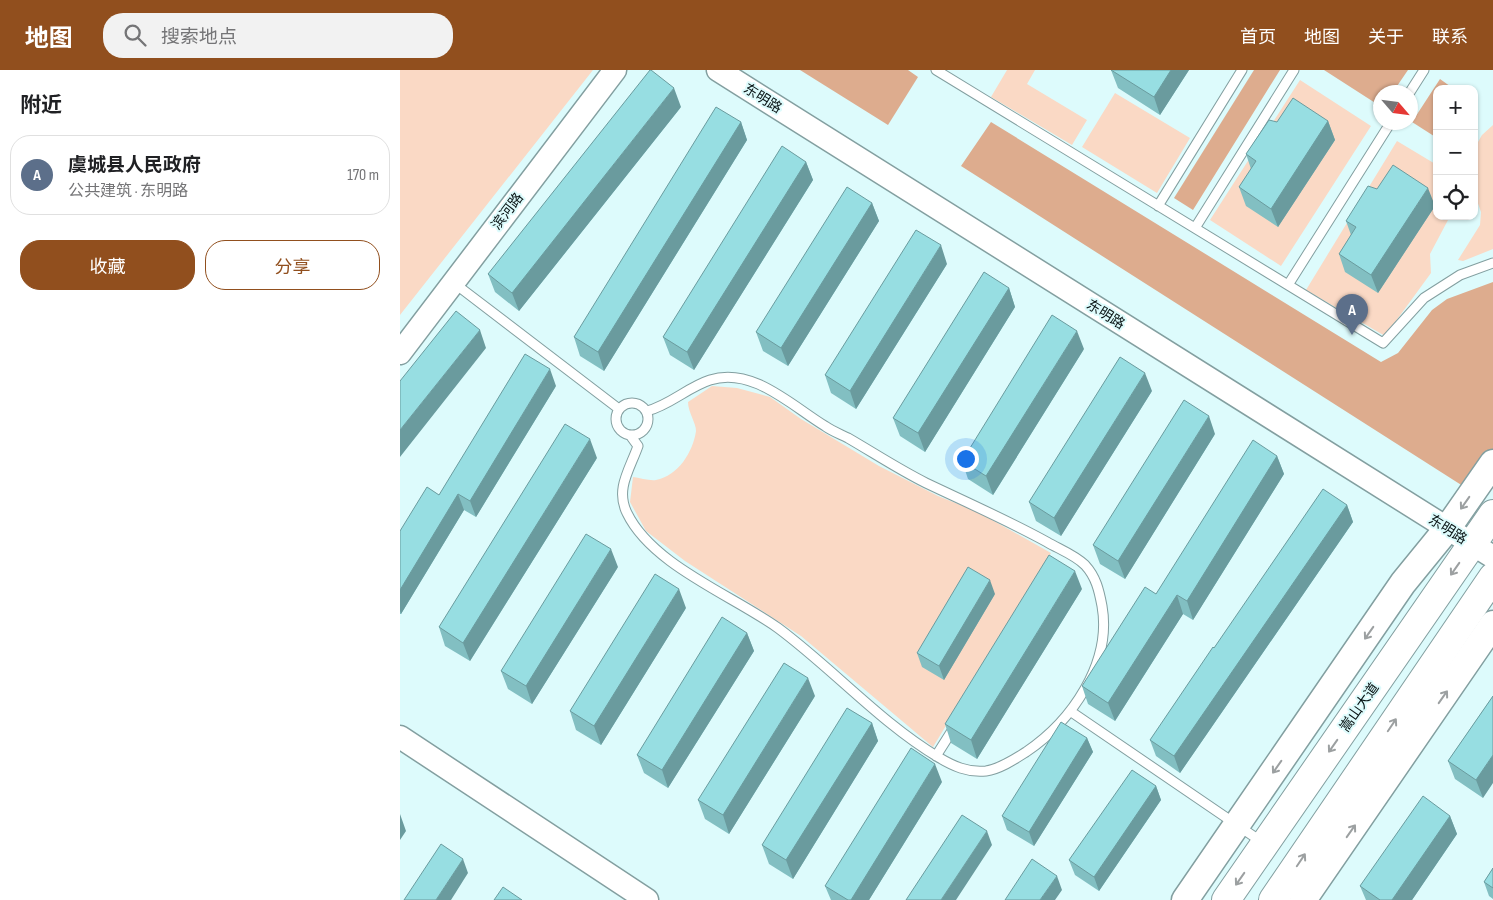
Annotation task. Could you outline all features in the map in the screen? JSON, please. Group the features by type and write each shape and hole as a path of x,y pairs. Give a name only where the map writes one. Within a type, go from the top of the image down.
{"main road":[{"path":"1185,900 1403,583 1447,529 1493,463"},
{"name":"嵩山大道","path":"1226,900 1264,844 1483,551 1493,514"},
{"path":"1273,900 1493,577"},
{"path":"1303,900 1493,624"}],"street":[{"name":"滨河路","path":"400,353 615,70"},
{"name":"东明路","path":"718,70 1483,551"},
{"path":"400,736 647,900"}],"lane":[{"path":"936,70 1383,343 1424,298 1460,275 1493,263"},
{"path":"1158,206 1242,70"},
{"path":"1194,228 1294,70"},
{"path":"1414,85 1424,70"},
{"path":"1288,285 1386,130"},
{"path":"453,282 618,409"},
{"path":"630,435 638,446 621,490 626,511 637,530 650,546 681,568 778,628 908,736 936,756 961,770 987,771 1012,762 1041,742 1064,720 1080,697 1093,672 1103,638 1103,611 1098,584 1084,564 1059,554 995,515 903,472 826,427 787,399 767,388 738,378 712,379 659,408 647,411"},
{"path":"634,402 642,405 647,411 649,420 646,428 639,434 630,435 622,432 617,426 615,417 618,409 625,403 634,402"},
{"path":"1070,711 1264,844"},
{"path":"936,756 961,715"}],"shaded area":[{"path":"400,70 593,70 400,315"},
{"path":"800,70 908,70 918,77 888,125"},
{"path":"1007,70 1035,70 1027,84 1087,120 1072,145 991,97"},
{"path":"1254,70 1280,70 1193,210 1174,198"},
{"path":"1324,70 1408,70 1398,85 1373,85 1373,102"},
{"path":"1440,79 1448,85 1436,85"},
{"path":"1300,80 1371,126 1281,266 1210,220"},
{"path":"1433,90 1433,135 1418,126 1418,113"},
{"path":"1115,93 1190,138 1157,193 1082,147"},
{"path":"991,122 1381,362 1398,353 1432,310 1447,299 1493,282 1493,449 1466,488 961,166"},
{"path":"1493,125 1493,249 1463,261 1458,260 1480,225 1478,142 1482,135"},
{"path":"1397,141 1433,163 1433,220 1448,220 1430,254 1431,273 1385,336 1306,290"},
{"path":"712,386 737,388 770,397 801,419 879,466 938,496 978,512 1051,553 933,747 801,636 685,561 646,531 630,502 633,477 656,480 664,478 678,468 692,447 696,431 688,402"}],"building":[{"path":"650,70 674,88 512,293 488,274"},
{"path":"1111,70 1171,70 1154,97"},
{"path":"1293,98 1328,121 1271,209 1239,187 1256,161 1246,154 1269,120 1277,122"},
{"path":"716,107 741,122 598,352 574,337"},
{"path":"782,146 806,162 687,352 663,337"},
{"path":"1393,165 1428,188 1371,275 1339,254 1356,227 1346,221 1368,186 1377,189"},
{"path":"847,187 872,203 781,348 756,332"},
{"path":"916,230 941,245 850,391 825,375"},
{"path":"984,272 1009,288 918,433 893,418"},
{"path":"456,311 480,330 400,430 400,381"},
{"path":"1052,315 1077,331 986,476 962,461"},
{"path":"525,354 550,369 470,501 458,494 400,590 400,531 427,487 439,495"},
{"path":"1120,357 1145,373 1054,518 1029,502"},
{"path":"1184,400 1209,416 1118,561 1093,545"},
{"path":"565,424 590,439 463,643 439,627"},
{"path":"1253,440 1277,456 1187,601 1177,595 1108,703 1082,686 1145,587 1156,594"},
{"path":"1323,489 1347,505 1174,756 1150,740"},
{"path":"586,534 611,549 526,686 501,671"},
{"path":"1049,555 1075,571 971,740 945,724"},
{"path":"968,567 990,580 939,666 917,653"},
{"path":"655,574 679,589 594,726 570,711"},
{"path":"722,617 747,633 662,770 637,755"},
{"path":"784,663 808,678 723,815 698,800"},
{"path":"1493,696 1493,755 1476,780 1448,761"},
{"path":"847,708 872,723 786,860 762,845"},
{"path":"1061,722 1087,738 1029,832 1002,816"},
{"path":"911,748 935,764 851,900 848,900 825,886"},
{"path":"1132,770 1156,786 1094,877 1069,860"},
{"path":"1423,796 1450,816 1392,900 1380,900 1360,886"},
{"path":"962,815 987,831 941,900 906,900"},
{"path":"441,844 463,859 436,900 404,900"},
{"path":"1032,859 1057,876 1040,900 1005,900"},
{"path":"1493,868 1493,888 1484,882"},
{"path":"503,887 522,900 494,900"}],"place":[{"name":"虞城县人民政府","path":"1352,335"}]}
